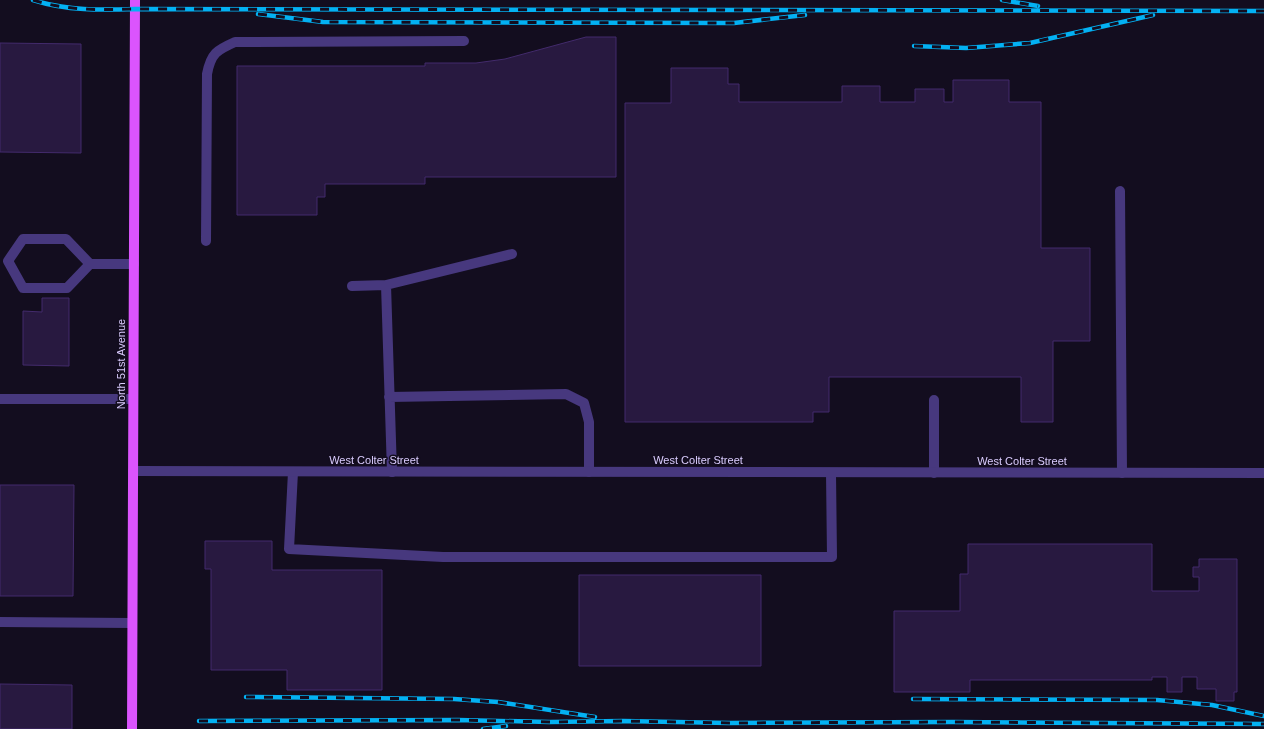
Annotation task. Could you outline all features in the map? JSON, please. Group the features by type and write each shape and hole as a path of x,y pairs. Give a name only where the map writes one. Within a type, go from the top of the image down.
{"main road":[{"name":"North 51st Avenue","path":"132,729 135,0"}],"street":[{"path":"206,241 207,74 209,61 218,50 235,42 464,41"},
{"path":"1120,192 1122,473"},
{"path":"90,264 67,288 23,288 4,261 23,239 66,239 90,264 134,264"},
{"path":"352,286 386,285 512,254"},
{"path":"386,285 392,472"},
{"path":"389,397 566,394 584,402 590,422 590,472"},
{"path":"0,399 133,399"},
{"path":"934,400 934,473"},
{"name":"West Colter Street","path":"133,471 1264,473"},
{"path":"293,472 289,549 443,557 592,558 832,557 831,473"},
{"path":"0,622 132,623"}],"building":[{"path":"586,37 616,37 616,177 425,177 425,184 325,184 325,197 317,197 317,215 237,215 237,66 425,66 425,63 476,63 505,59"},
{"path":"0,43 81,44 81,153 0,152"},
{"path":"671,68 728,68 728,84 739,84 739,102 842,102 842,86 880,86 880,102 915,102 915,89 944,89 944,102 953,102 953,80 1009,80 1009,102 1041,102 1041,248 1090,248 1090,341 1053,341 1053,422 1021,422 1021,377 829,377 829,412 813,412 813,422 625,422 625,103 671,103"},
{"path":"42,298 69,298 69,366 23,365 23,311 42,312"},
{"path":"0,485 74,485 73,596 0,596"},
{"path":"205,541 272,541 272,570 382,570 382,690 287,690 287,670 211,670 211,569 205,569"},
{"path":"968,544 1152,544 1152,591 1199,591 1199,577 1193,577 1193,567 1199,567 1199,559 1237,559 1237,692 1234,692 1234,701 1216,701 1216,689 1197,689 1197,677 1182,677 1182,692 1167,692 1167,677 1152,677 1152,680 970,680 970,692 894,692 894,611 960,611 960,574 968,574"},
{"path":"579,575 761,575 761,666 579,666"},
{"path":"0,684 72,685 72,729 0,729"}],"railway":[{"path":"33,0 46,4 71,8 97,9 1264,11"},
{"path":"1002,0 1038,6"},
{"path":"258,14 323,22 734,23 805,15"},
{"path":"914,46 966,48 1030,43 1153,15"},
{"path":"246,697 454,699 498,702 595,717"},
{"path":"913,699 1157,700 1212,705 1264,716"},
{"path":"199,721 458,720 729,723 953,722 1264,724"},
{"path":"483,729 506,726"}]}
